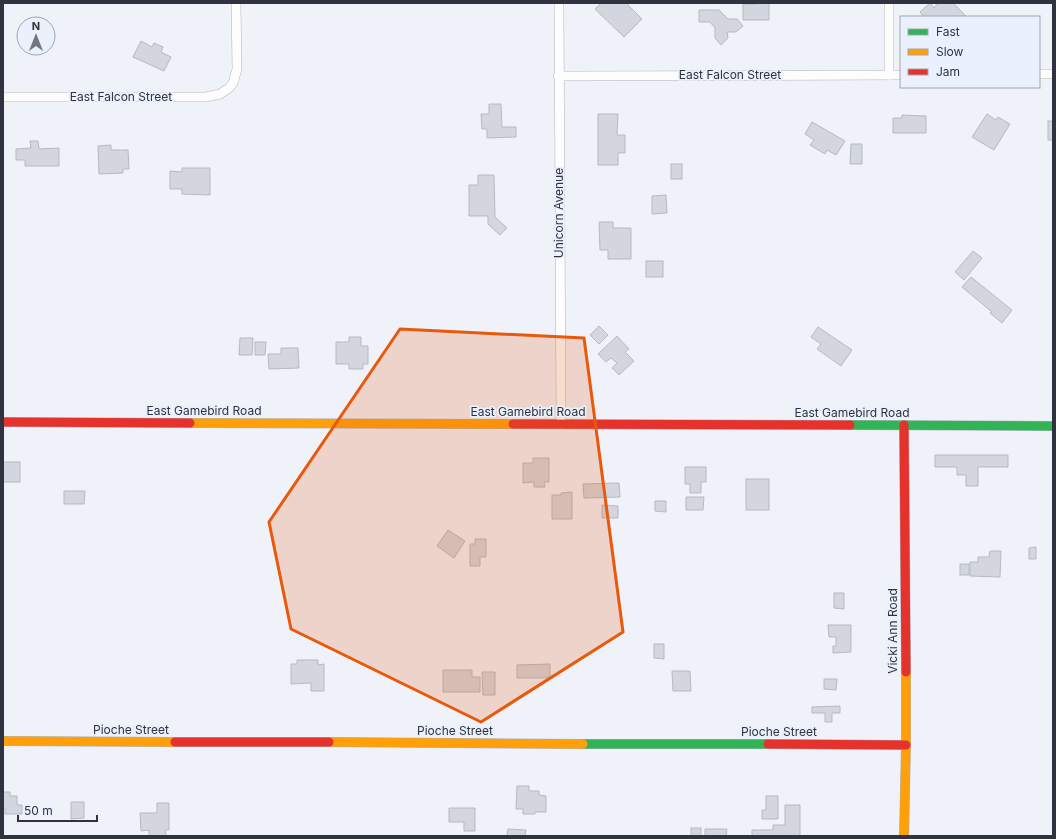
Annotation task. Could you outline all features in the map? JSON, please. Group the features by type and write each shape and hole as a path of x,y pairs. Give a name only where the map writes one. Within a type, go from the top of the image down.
{"street":[{"name":"East Falcon Street","path":"3,97 206,97 220,94 229,88 233,83 237,69 236,3"},
{"name":"Unicorn Avenue","path":"559,3 560,424"},
{"path":"889,3 889,75"},
{"path":"1040,74 1053,74"},
{"name":"East Falcon Street","path":"558,76 900,75"},
{"name":"East Gamebird Road","path":"3,422 1053,426"},
{"name":"Vicki Ann Road","path":"904,425 906,745 904,836"},
{"name":"Pioche Street","path":"3,741 906,745"}],"highlighted area":[{"path":"400,329 584,338 623,632 481,722 291,629 269,522"}],"building":[{"path":"601,3 626,3 642,19 624,37 595,9"},
{"path":"769,3 769,20 743,20 743,4"},
{"path":"930,3 934,8 938,3 953,3 966,16 923,16 920,12"},
{"path":"699,10 719,10 728,19 737,19 743,26 736,32 727,32 728,38 721,45 715,38 715,28 710,22 699,22"},
{"path":"141,41 152,47 154,43 163,47 161,52 171,57 164,71 133,57"},
{"path":"489,104 501,104 502,127 516,127 516,137 487,138 487,129 482,129 481,114 489,114"},
{"path":"598,114 618,114 617,135 625,135 625,153 618,153 618,165 598,165"},
{"path":"987,114 996,120 998,117 1010,124 994,150 972,137"},
{"path":"902,115 926,116 926,133 893,133 893,118 902,118"},
{"path":"1048,121 1053,121 1053,140 1048,140"},
{"path":"812,122 845,141 836,155 827,150 825,154 810,145 814,140 805,134"},
{"path":"30,141 38,141 39,149 59,148 59,166 25,166 25,160 16,160 16,149 31,148"},
{"path":"851,144 862,144 862,164 850,164"},
{"path":"111,145 111,150 128,150 129,169 123,169 123,173 99,174 98,146"},
{"path":"671,164 682,164 682,179 671,179"},
{"path":"182,168 210,168 210,195 182,194 182,189 170,189 170,171 182,172"},
{"path":"478,175 494,175 495,217 507,228 500,235 488,224 488,216 469,216 469,185 478,185"},
{"path":"666,195 667,213 652,214 652,196"},
{"path":"599,222 613,222 613,228 631,228 631,259 608,259 608,250 600,250"},
{"path":"973,251 982,258 964,280 955,272"},
{"path":"646,261 663,261 663,277 646,277"},
{"path":"971,277 1012,310 1002,323 990,313 992,312 962,287"},
{"path":"599,326 608,335 599,344 590,335"},
{"path":"818,327 852,350 841,366 817,349 821,344 811,337"},
{"path":"617,336 629,349 625,352 634,361 619,375 612,368 617,363 611,358 606,362 598,354"},
{"path":"349,337 361,337 361,346 368,346 368,364 363,364 363,369 349,369 349,364 336,364 336,342 349,342"},
{"path":"240,338 253,338 252,355 239,355"},
{"path":"255,342 266,342 265,355 255,355"},
{"path":"281,348 298,348 299,368 269,369 268,354 281,354"},
{"path":"935,455 1008,455 1008,467 978,467 978,486 966,486 966,475 957,475 957,467 935,467"},
{"path":"533,458 549,458 549,482 544,482 545,487 534,487 534,482 523,483 523,463 533,463"},
{"path":"3,462 20,462 20,482 3,482"},
{"path":"685,467 706,467 706,482 701,482 701,493 690,493 690,484 685,484"},
{"path":"746,479 769,479 769,510 746,510"},
{"path":"619,483 620,497 584,498 583,484"},
{"path":"64,491 85,491 84,504 64,504"},
{"path":"572,492 572,519 552,519 552,495 561,495 561,493"},
{"path":"686,497 704,497 703,510 686,510"},
{"path":"655,501 666,501 666,512 655,511"},
{"path":"602,505 618,506 618,518 602,518"},
{"path":"448,530 465,541 454,558 437,546"},
{"path":"475,539 486,539 486,557 480,557 480,566 470,566 470,544 475,544"},
{"path":"1036,547 1036,559 1029,559 1029,548"},
{"path":"990,551 1001,551 1000,577 970,576 970,562 978,562 978,557 989,557"},
{"path":"960,564 969,564 969,575 960,575"},
{"path":"834,593 844,593 844,609 834,608"},
{"path":"828,625 851,625 851,652 833,653 833,646 836,646 836,637 829,637"},
{"path":"654,644 664,644 664,659 654,658"},
{"path":"297,660 318,660 318,665 324,664 324,691 311,691 311,683 291,684 291,664 297,664"},
{"path":"550,664 550,678 517,678 517,665"},
{"path":"443,670 472,670 472,677 480,677 480,692 443,692"},
{"path":"672,671 690,671 691,691 673,691"},
{"path":"482,672 495,672 495,695 483,695"},
{"path":"824,679 837,679 836,690 824,689"},
{"path":"840,706 840,713 832,713 832,722 825,722 825,713 812,713 812,707"},
{"path":"517,786 529,786 529,791 539,791 539,795 546,796 546,812 523,814 523,809 516,809"},
{"path":"3,792 10,792 10,796 17,796 17,805 22,805 22,814 5,814 5,808 3,808"},
{"path":"766,796 778,796 778,819 762,819 762,810 766,810"},
{"path":"71,802 84,802 84,818 71,819"},
{"path":"157,803 169,803 169,830 165,830 166,836 149,836 149,830 141,831 140,813 157,813"},
{"path":"785,805 800,805 800,836 752,836 752,830 773,830 773,825 785,825"},
{"path":"449,808 475,808 475,831 464,831 464,822 449,822"},
{"path":"691,828 701,828 701,836 691,836"},
{"path":"508,829 526,830 525,836 507,836"},
{"path":"705,829 727,829 726,836 705,836"}],"traffic: fast":[{"path":"850,425 1053,426"},
{"path":"583,744 768,744"}],"traffic: slow":[{"path":"190,423 513,424"},
{"path":"904,836 906,672"},
{"path":"3,741 175,742"},
{"path":"329,742 583,744"}],"traffic: jam":[{"path":"3,422 190,423"},
{"path":"513,424 850,425"},
{"path":"904,425 906,672"},
{"path":"175,742 329,742"},
{"path":"768,744 906,745"}]}
